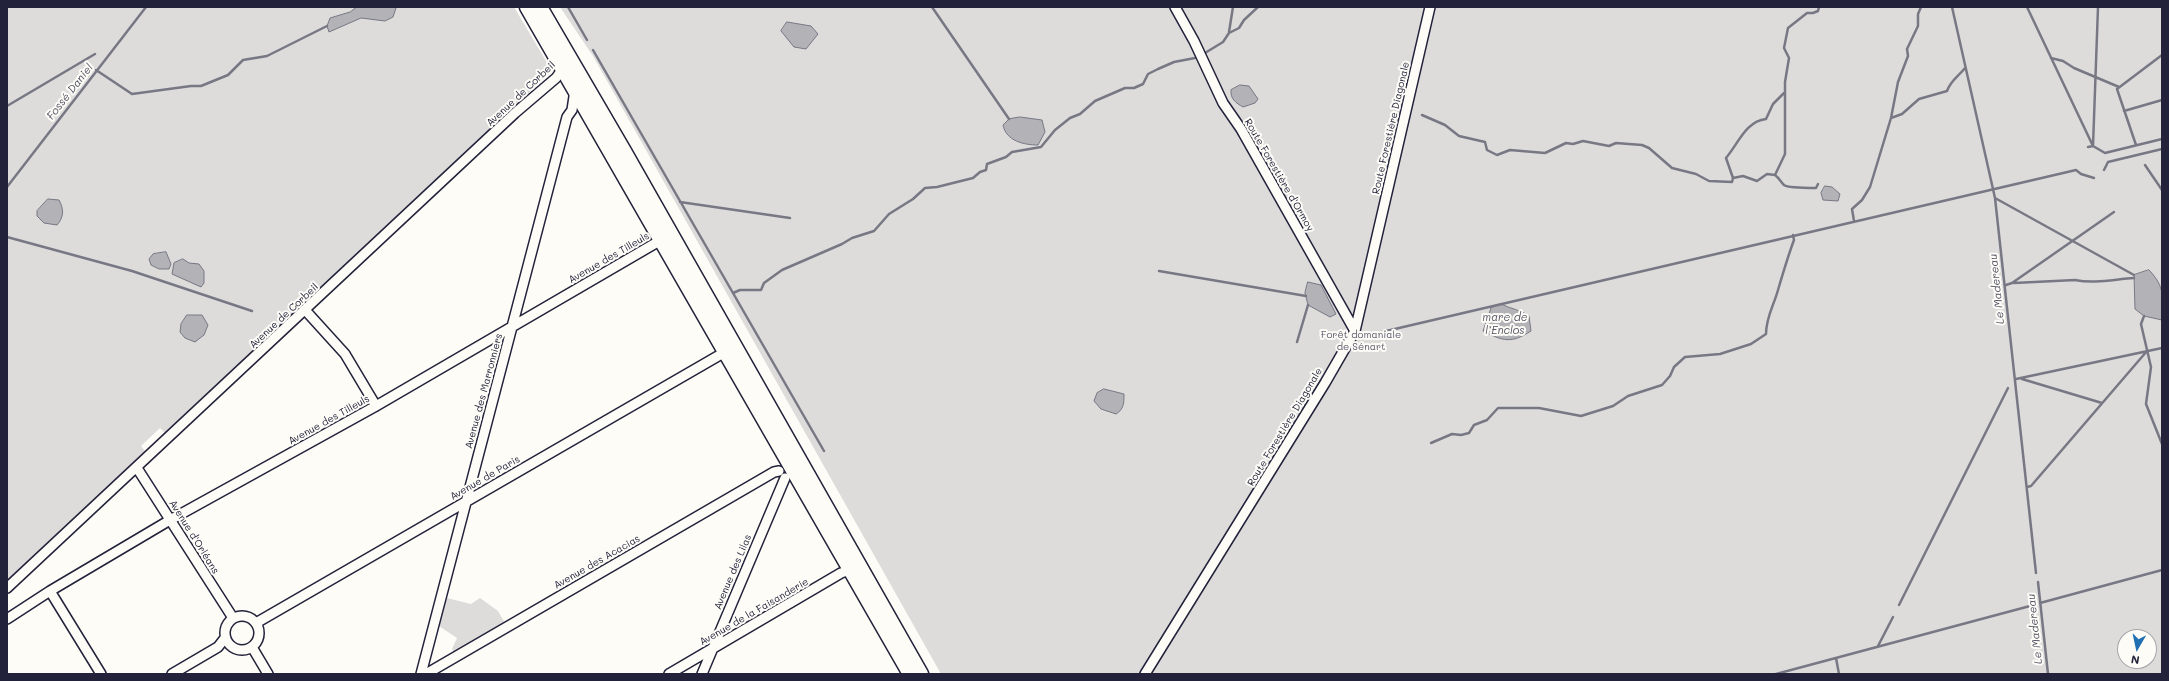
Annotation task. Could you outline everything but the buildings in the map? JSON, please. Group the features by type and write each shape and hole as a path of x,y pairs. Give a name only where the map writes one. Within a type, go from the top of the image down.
{"main road":[{"path":"527,7 575,90 594,112 921,674"},
{"path":"540,7 568,54 594,112 661,240 725,352 787,472 850,570 910,674"}],"street":[{"name":"Route Forestière d'Ormoy","path":"1175,7 1194,41 1223,103 1241,129 1355,331"},
{"name":"Route Forestière Diagonale","path":"1145,674 1321,390 1355,331 1430,7"},
{"name":"Avenue de Corbeil","path":"7,588 138,468 564,70 568,54"},
{"name":"Avenue des Marronniers","path":"421,674 569,115 572,110 575,90"},
{"path":"569,115 594,112"},
{"name":"Avenue des Tilleuls","path":"7,619 50,591 170,520 376,406 661,240"},
{"path":"306,311 345,354 376,406"},
{"name":"Avenue de Paris","path":"256,623 725,352"},
{"name":"Avenue d'Orléans","path":"138,468 233,618"},
{"name":"Avenue des Acacias","path":"426,674 774,472 787,472"},
{"name":"Avenue des Lilas","path":"702,674 787,472"},
{"name":"Avenue de la Faisanderie","path":"669,674 841,573 850,570"},
{"path":"50,591 101,674"},
{"path":"172,674 218,647 225,638 226,627 233,618 248,616 256,623 260,633 259,639 252,648 242,651 231,647 225,638"},
{"path":"252,648 268,674"}],"green space":[{"path":"7,7 514,7 552,71 165,433 160,428 141,446 145,451 128,469 7,584"},
{"name":"Forêt domaniale de Sénart","path":"560,7 2162,7 2162,674 941,674 593,56"},
{"path":"447,598 471,604 480,598 498,611 505,623 455,653 452,649 457,638 439,626"}],"water":[{"path":"357,7 396,8 393,17 385,21 361,18 329,32 327,26 330,18 350,12"},
{"path":"787,22 811,26 818,34 806,49 794,47 781,31"},
{"path":"1240,85 1249,86 1258,99 1255,103 1243,107 1234,100 1231,96 1231,90"},
{"path":"1020,117 1042,120 1045,132 1038,145 1016,141 1008,135 1003,125 1009,119"},
{"path":"1825,186 1832,187 1840,194 1838,201 1823,200 1821,193"},
{"path":"48,199 59,200 62,207 62,216 57,225 44,223 37,216 37,211"},
{"path":"166,252 171,264 169,269 159,269 151,265 149,259 153,254"},
{"path":"183,259 189,263 199,264 204,271 204,283 201,287 172,274 174,263"},
{"path":"2149,270 2161,287 2162,320 2144,316 2135,309 2134,275"},
{"path":"1308,282 1321,285 1336,314 1330,317 1308,305 1305,293"},
{"name":"mare de l’Enclos","path":"1501,304 1523,312 1529,316 1531,331 1518,338 1507,340 1483,331 1491,308"},
{"path":"187,315 202,315 208,325 204,335 195,342 185,338 180,332 181,324"},
{"path":"1104,389 1124,394 1123,406 1116,414 1101,409 1094,401 1097,393"}],"waterway":[{"name":"Fossé Daniel","path":"7,187 146,7"},
{"path":"568,7 587,40"},
{"path":"932,7 1009,119"},
{"path":"1229,32 1233,7"},
{"path":"1205,53 1223,42 1229,33 1239,28 1244,20 1258,7"},
{"path":"1818,184 1816,188 1786,186 1775,175 1785,154 1785,82 1789,58 1784,48 1788,28 1807,13 1818,11 1819,7"},
{"path":"1854,221 1852,209 1862,200 1870,187 1891,118 1898,82 1908,56 1907,49 1918,26 1918,14 1921,7"},
{"name":"Le Madereau","path":"1952,7 1995,198 2036,573"},
{"path":"2027,7 2093,146 2098,7"},
{"path":"96,70 132,94 201,86 228,75 243,60 267,56 327,26"},
{"path":"593,50 824,451"},
{"path":"7,106 95,54"},
{"path":"2136,145 2117,89 2162,55"},
{"path":"733,293 740,290 761,290 764,283 782,270 842,244 852,238 874,231 889,214 913,199 925,188 937,187 973,178 980,172 986,170 987,164 1006,157 1012,152 1041,147 1055,130 1070,118 1080,114 1095,101 1125,88 1134,88 1143,84 1148,74 1174,62 1195,58"},
{"path":"2051,58 2063,61 2074,68 2119,87"},
{"path":"1891,118 1902,114 1919,99 1947,91 1953,81 1965,68"},
{"path":"1733,178 1726,158 1743,134 1753,124 1766,119 1773,104 1784,93"},
{"path":"2124,111 2162,100"},
{"path":"1422,115 1445,125 1459,136 1485,142 1487,150 1497,155 1510,150 1545,153 1566,143 1573,144 1583,141 1609,146 1616,143 1642,145 1649,148 1672,168 1696,174 1709,181 1732,182 1733,178 1743,176 1757,181 1767,174 1775,175"},
{"path":"2088,147 2093,146 2105,153 2162,139"},
{"path":"2104,170 2108,162 2162,149"},
{"path":"2145,165 2162,190"},
{"path":"1369,335 2076,170 2081,174 2094,178"},
{"path":"1995,198 2134,275"},
{"path":"680,202 790,218"},
{"path":"2006,285 2012,283 2114,212"},
{"path":"1431,443 1452,434 1461,435 1469,433 1474,425 1487,420 1498,408 1539,408 1581,416 1613,406 1628,396 1662,385 1670,376 1674,367 1685,357 1720,354 1751,344 1766,334 1769,317 1794,240 1793,235"},
{"path":"7,237 132,271 252,311"},
{"path":"1159,271 1306,296"},
{"path":"2014,283 2075,280 2097,281 2134,278"},
{"path":"1297,342 1308,305"},
{"path":"2144,316 2141,324 2151,367 2146,404 2162,444"},
{"path":"2016,379 2162,348"},
{"path":"2027,487 2031,486 2147,351"},
{"path":"2022,379 2102,403"},
{"path":"1899,605 2008,388"},
{"path":"2040,603 2162,570"},
{"name":"Le Madereau","path":"2038,582 2048,674"},
{"path":"1776,674 2030,606"},
{"path":"1878,646 1893,617"},
{"path":"1836,658 1839,674"}]}
